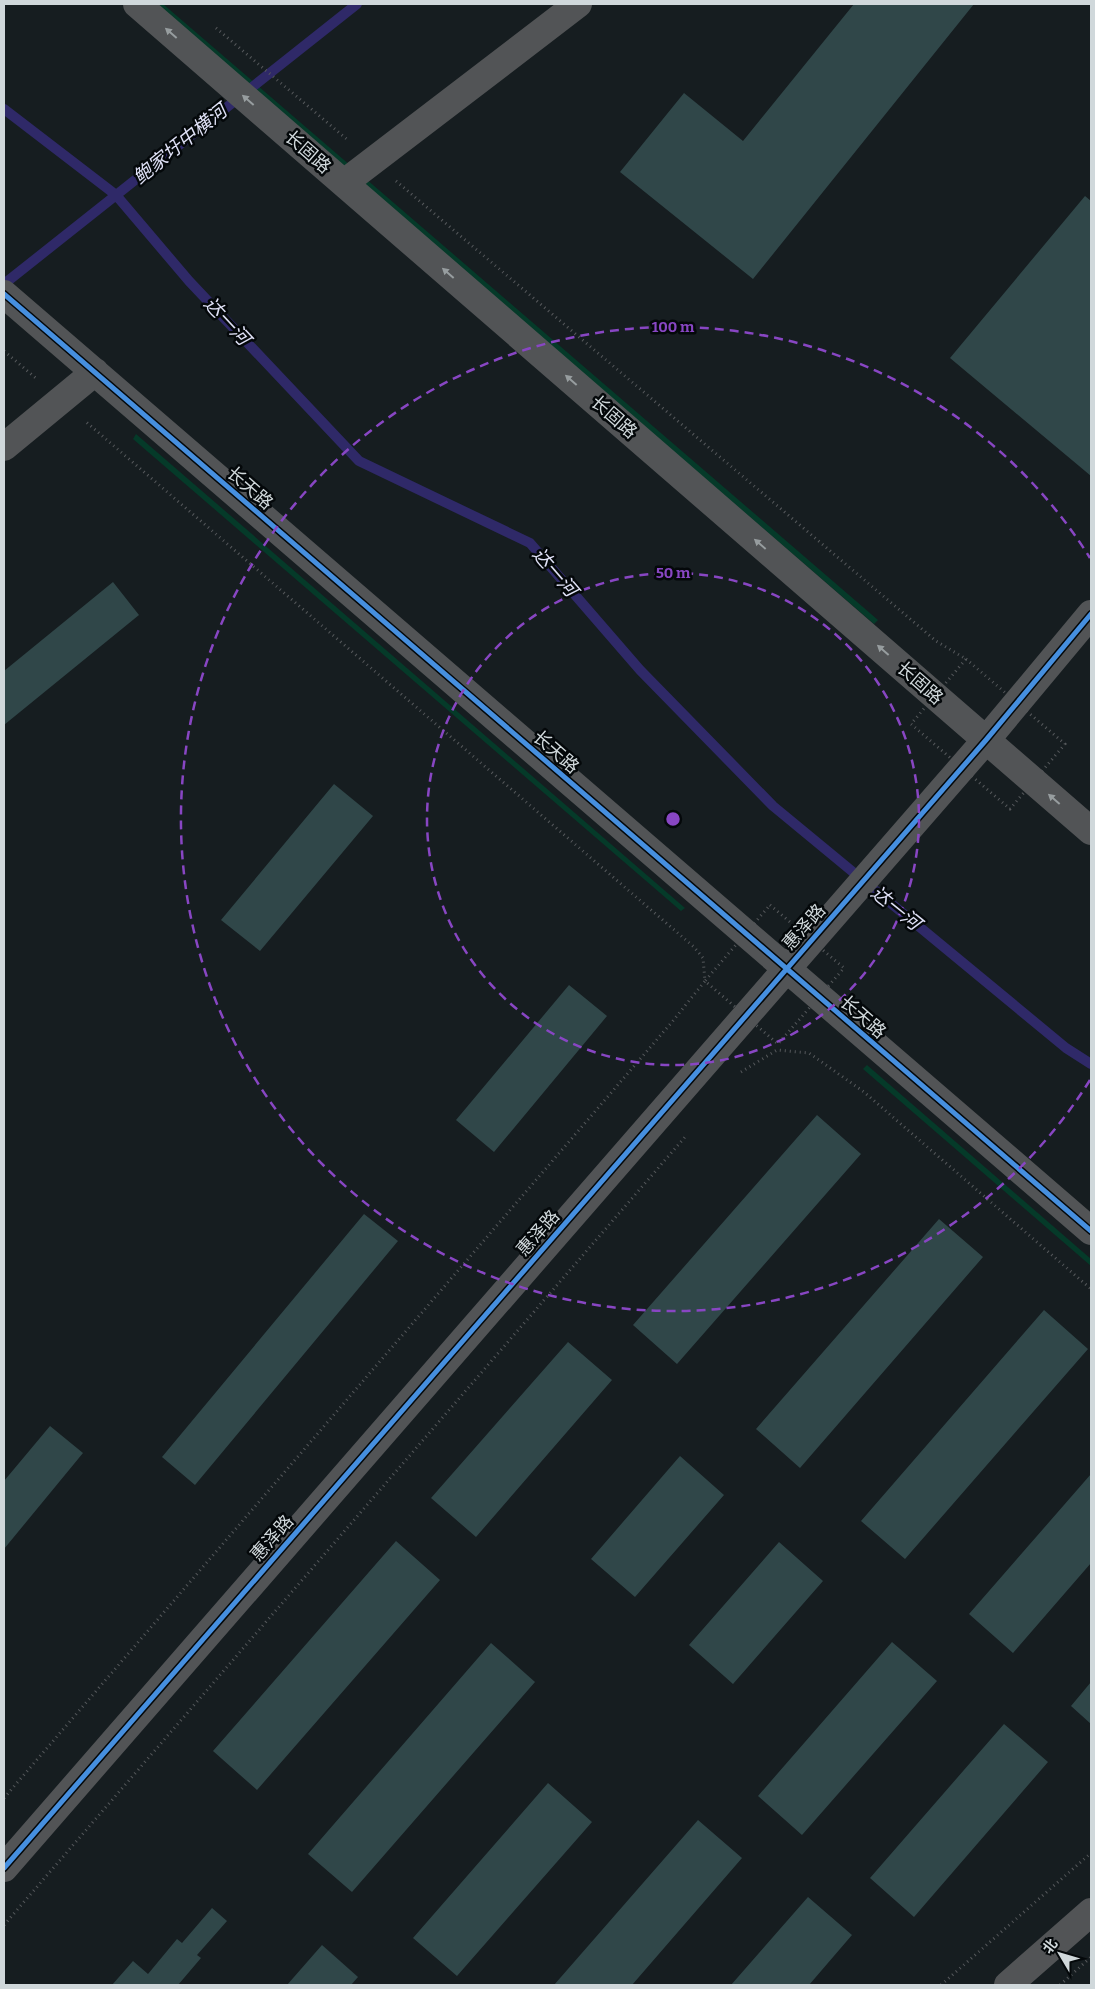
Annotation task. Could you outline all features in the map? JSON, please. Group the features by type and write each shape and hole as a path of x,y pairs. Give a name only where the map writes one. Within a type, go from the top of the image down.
{"street":[{"name":"长固路","path":"137,4 1091,831"},
{"path":"344,183 578,4"},
{"name":"长天路","path":"4,294 1091,1231"},
{"path":"4,447 95,372"},
{"name":"惠泽路","path":"4,1868 986,740 1091,614"},
{"path":"1008,1985 1091,1912"}],"path":[{"path":"216,28 936,641 966,658"},
{"path":"4,351 694,947 703,958 704,981 672,1022 4,1798"},
{"path":"736,1078 742,1070 777,1050 809,1053 864,1092 1091,1289"},
{"path":"4,1925 690,1131"},
{"path":"941,1985 1091,1853"},
{"path":"1060,1985 1091,1957"}],"green space":[{"path":"154,4 163,4 878,620 874,624"},
{"path":"136,434 685,908 681,911 133,439"},
{"path":"867,1065 1091,1259 1091,1266 863,1069"}],"building":[{"path":"854,4 974,4 753,279 620,172 684,93 743,141"},
{"path":"1085,196 1091,201 1091,476 950,358"},
{"path":"113,582 139,615 4,725 4,671"},
{"path":"334,784 373,816 260,951 221,920"},
{"path":"569,985 607,1016 494,1152 456,1120"},
{"path":"817,1115 861,1154 677,1364 633,1325"},
{"path":"364,1214 398,1241 195,1485 162,1457"},
{"path":"939,1219 983,1257 800,1468 756,1429"},
{"path":"1044,1310 1088,1349 905,1559 861,1521"},
{"path":"568,1342 612,1380 476,1537 431,1498"},
{"path":"50,1426 83,1453 4,1549 4,1481"},
{"path":"680,1456 724,1495 635,1597 591,1559"},
{"path":"1091,1474 1091,1563 1013,1653 969,1614"},
{"path":"396,1541 440,1580 257,1790 213,1751"},
{"path":"779,1542 823,1581 733,1684 689,1645"},
{"path":"892,1642 937,1681 802,1835 758,1796"},
{"path":"491,1643 535,1682 352,1892 308,1854"},
{"path":"1091,1682 1091,1724 1071,1706"},
{"path":"1004,1724 1048,1762 914,1917 870,1878"},
{"path":"548,1783 592,1822 457,1976 413,1938"},
{"path":"698,1820 742,1858 632,1985 554,1985"},
{"path":"808,1897 852,1935 809,1985 731,1985"},
{"path":"212,1908 227,1921 197,1955 201,1958 178,1985 112,1985 133,1961 148,1974 177,1939 182,1943"},
{"path":"322,1945 358,1977 351,1985 287,1985"}],"waterway":[{"name":"鲍家圩中横河","path":"4,284 357,4"},
{"name":"达一河","path":"4,109 116,195 189,281 359,461 530,543 640,670 773,806 1066,1048 1091,1064"}],"cycle path":[{"path":"4,294 1091,1231"},
{"path":"4,1868 986,740 1091,614"}]}
